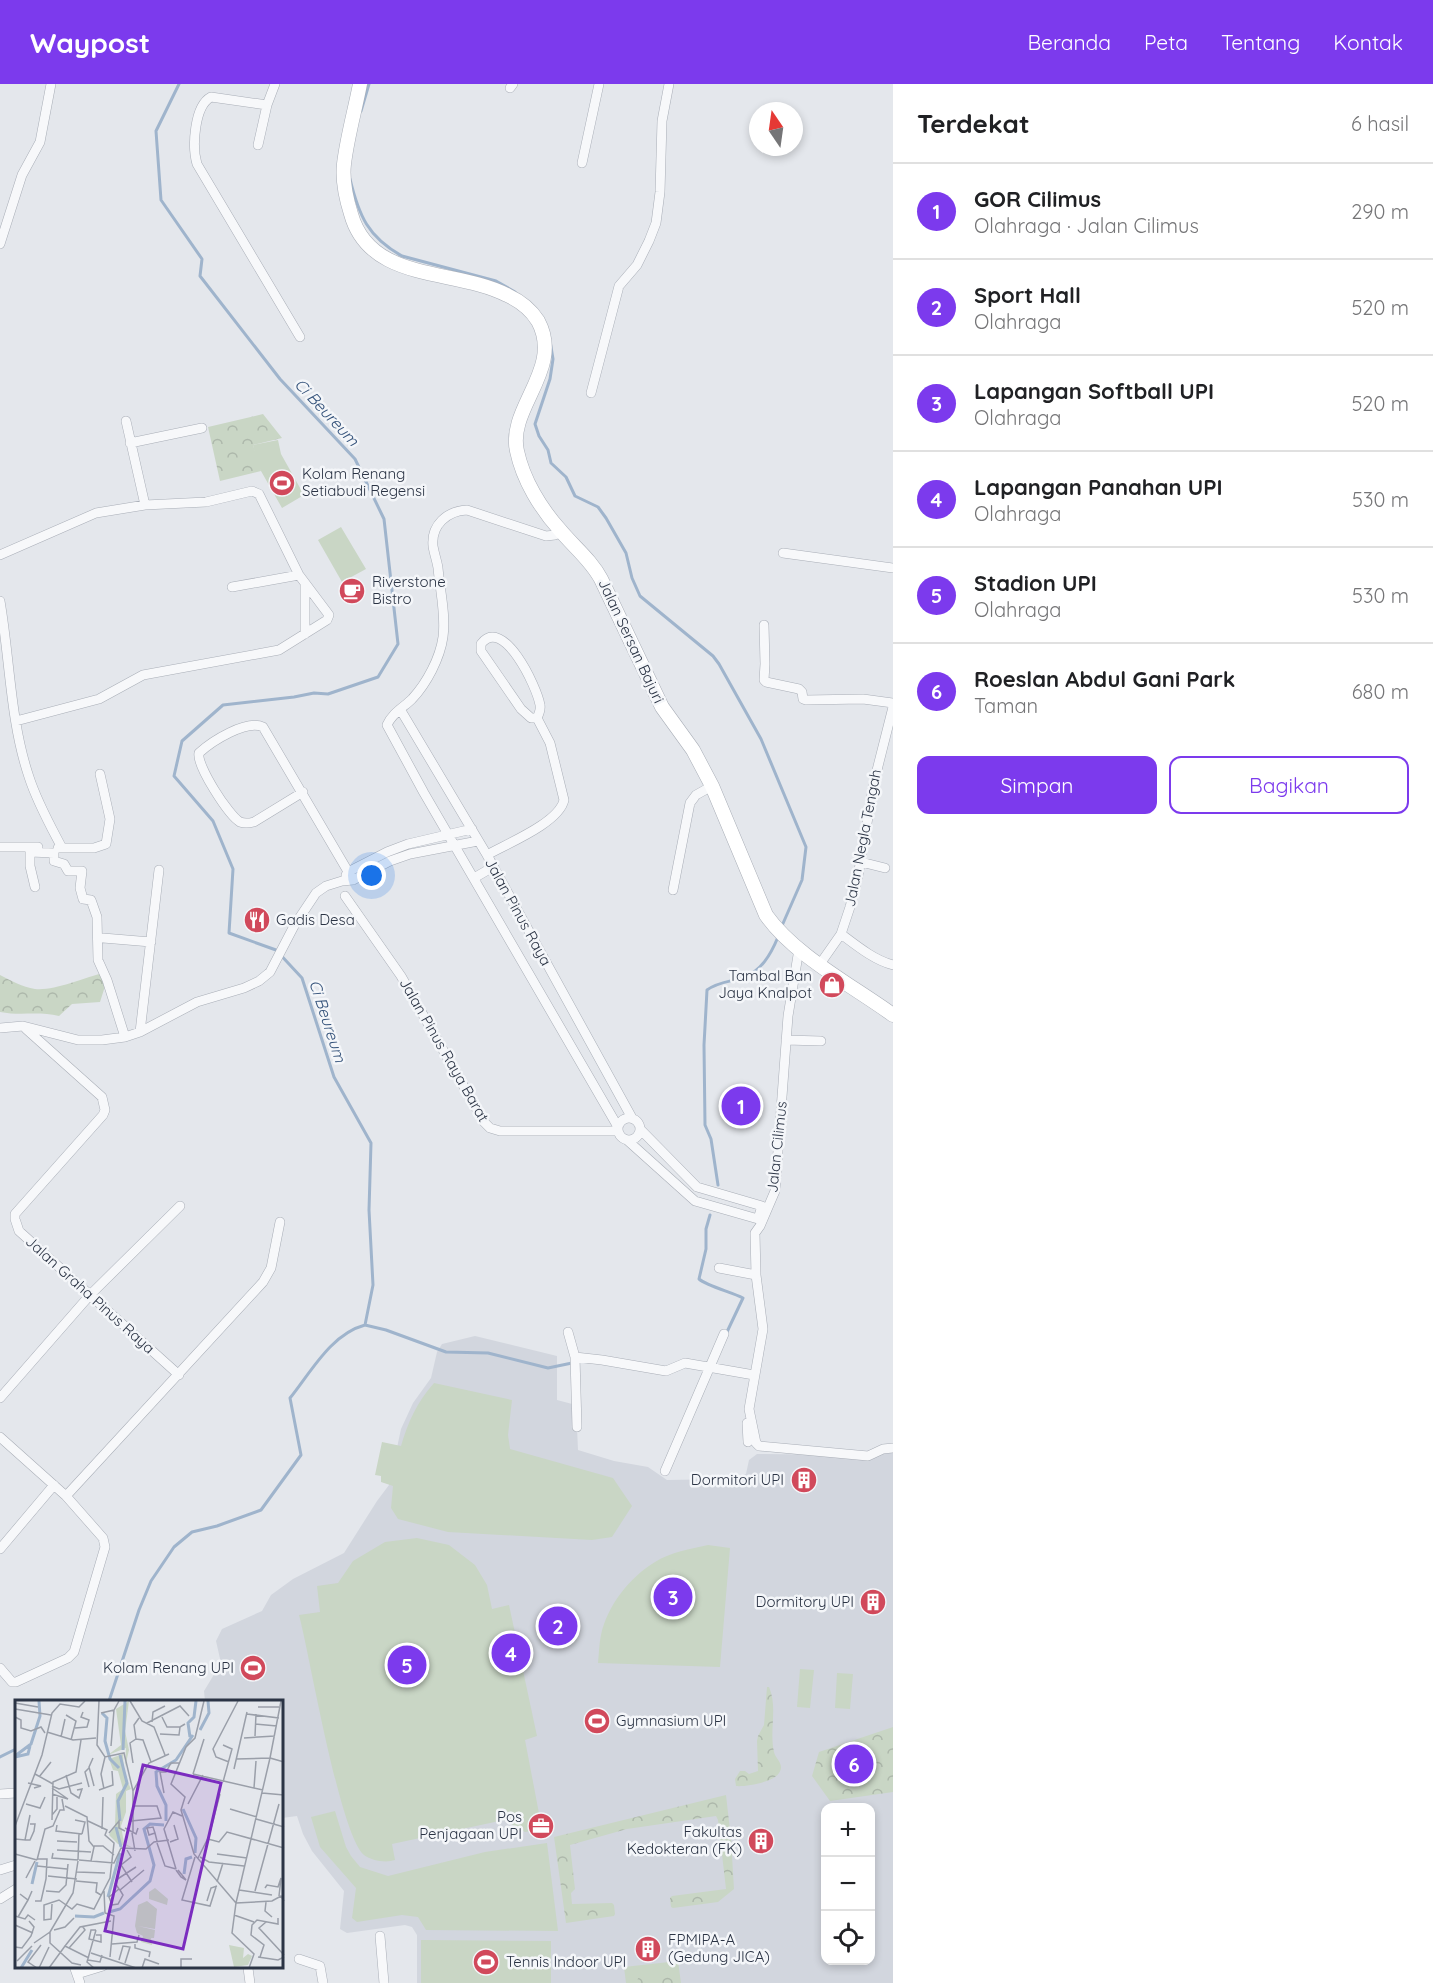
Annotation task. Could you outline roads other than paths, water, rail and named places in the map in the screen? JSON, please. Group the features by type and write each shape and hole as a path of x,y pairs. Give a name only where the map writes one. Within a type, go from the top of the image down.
{"main road":[{"name":"Jalan Sersan Bajuri","path":"360,84 344,165 345,194 357,232 373,250 393,264 491,286 524,303 538,321 545,342 544,362 516,432 517,450 527,480 546,514 596,569 612,598 662,707 693,750 712,786 766,915 799,949 893,1015"}],"street":[{"path":"0,244 22,175 40,142 51,84"},
{"path":"258,145 267,105 275,84"},
{"path":"582,163 600,84"},
{"path":"591,393 619,286 637,265 656,223 660,192 662,121 669,84"},
{"path":"267,105 215,98 204,101 198,116 194,155 196,164 300,337"},
{"path":"126,421 145,505"},
{"path":"130,443 202,429"},
{"path":"0,555 96,513 145,505 206,502 243,492 255,492 259,494 302,579 329,616 327,620 279,650 143,675 99,699 16,721"},
{"path":"400,709 413,698 430,673 437,660 443,638 444,624 438,565 433,543 440,521 454,513 467,510 546,536 561,532"},
{"path":"783,553 893,568"},
{"path":"232,587 302,579"},
{"path":"302,579 305,634"},
{"path":"0,601 16,721 29,778 62,848"},
{"path":"764,625 764,680 766,682 799,689 803,699 806,700 863,699 893,705"},
{"path":"487,855 543,824 564,804 564,797 550,744 537,718 540,706 536,692 512,649 504,640 496,636 484,639 481,651 521,709 531,718 537,718"},
{"name":"Jalan Negla Tengah","path":"820,964 841,934 850,907 861,862 874,782 893,705"},
{"name":"Jalan Pinus Raya","path":"400,709 487,855 632,1118 638,1122 640,1130 697,1187 762,1206 758,1219 695,1202 621,1137 537,986 388,729 389,720 400,709"},
{"path":"303,792 254,822 239,822 213,788 200,763 199,753 243,727 258,724 263,727 303,792 351,876"},
{"path":"0,847 94,848 106,844 110,819 100,774"},
{"path":"673,890 690,803 696,795 712,786"},
{"path":"0,1028 23,1026 78,1040 102,1040 125,1037 140,1032 197,1002 244,988 259,981 270,972 294,926 316,893 326,886 351,876 387,852 422,840 472,830"},
{"path":"351,876 410,854 478,841"},
{"path":"30,849 30,866 35,886"},
{"path":"30,849 54,853 54,861 64,864 68,871 82,871 80,888 83,899 91,900 97,917 98,960 107,980 125,1037"},
{"path":"861,862 885,868"},
{"path":"474,878 493,867"},
{"path":"140,1032 159,870"},
{"name":"Jalan Pinus Raya Barat","path":"345,896 401,976 484,1122 490,1128 500,1131 618,1129"},
{"path":"841,934 859,948 893,965"},
{"path":"103,938 151,942"},
{"name":"Jalan Cilimus","path":"799,949 786,1040 775,1191 755,1233 756,1275 763,1326 749,1409 756,1443 759,1446 868,1456 883,1449 893,1448"},
{"path":"537,986 554,976"},
{"path":"562,1031 578,1020"},
{"name":"Jalan Graha Pinus Raya","path":"23,1026 102,1097 105,1110 15,1216 19,1230 179,1375"},
{"path":"786,1040 821,1041"},
{"path":"618,1129 621,1120 632,1118"},
{"path":"627,1140 636,1138 640,1130"},
{"path":"0,1398 90,1295 180,1206"},
{"path":"66,1496 263,1282 272,1268 280,1222"},
{"path":"718,1268 756,1275"},
{"path":"568,1332 575,1357 577,1427"},
{"path":"665,1471 724,1334"},
{"path":"575,1357 666,1371 684,1363 754,1375"},
{"path":"748,1442 749,1409"},
{"path":"0,1437 66,1496 105,1542 103,1557 74,1652 68,1658 20,1681 12,1682 0,1668"},
{"path":"0,1549 54,1485"},
{"path":"0,1794 15,1793"},
{"path":"0,1870 15,1865"},
{"path":"0,1899 15,1890"},
{"path":"380,1936 384,1983"},
{"path":"299,1959 320,1966 323,1983"},
{"path":"77,1978 99,1968"},
{"path":"248,1968 250,1983"}],"waterway":[{"name":"Ci Beureum","path":"109,1700 151,1581 174,1547 192,1532 217,1526 261,1510 301,1455 290,1398 332,1345 353,1330 365,1325 373,1285 369,1210 371,1143 334,1077 302,978 276,950 229,933 233,869 213,821 174,776 182,741 223,705 314,693 328,694 378,677 398,644 384,519 355,459 280,379 200,276 202,259 161,200 156,131 179,84"},
{"path":"361,111 369,84"},
{"path":"350,179 361,215 373,233 390,249 402,256 496,281 515,292"},
{"path":"550,341 553,359 550,379 535,424 548,450 551,463 566,477 575,496 598,507 606,518 626,553 632,578 640,596 713,656 719,664 761,739 806,847 802,880 781,928"},
{"path":"718,1185 711,1139 705,1125 704,1045 707,990 755,971 769,956 778,937"},
{"path":"710,1215 706,1229 706,1249 699,1279 743,1298 726,1334"},
{"path":"365,1325 386,1330 446,1352 488,1353 548,1368 572,1363"},
{"name":"Ci Beureum","path":"0,1757 15,1750"}],"place":[{"name":"Kolam Renang Setiabudi Regensi","path":"282,483"},
{"name":"Riverstone Bistro","path":"352,591"},
{"name":"Gadis Desa","path":"257,920"},
{"name":"Tambal Ban Jaya Knalpot","path":"832,985"},
{"name":"GOR Cilimus","path":"741,1106"},
{"name":"Dormitori UPI","path":"804,1480"},
{"name":"Lapangan Softball UPI","path":"673,1597"},
{"name":"Dormitory UPI","path":"873,1602"},
{"name":"Sport Hall","path":"558,1626"},
{"name":"Lapangan Panahan UPI","path":"511,1653"},
{"name":"Stadion UPI","path":"407,1665"},
{"name":"Kolam Renang UPI","path":"253,1668"},
{"name":"Gymnasium UPI","path":"597,1721"},
{"name":"Roeslan Abdul Gani Park","path":"854,1764"},
{"name":"Pos Penjagaan UPI","path":"541,1826"},
{"name":"Fakultas Kedokteran (FK)","path":"761,1841"},
{"name":"FPMIPA-A (Gedung JICA)","path":"648,1949"},
{"name":"Tennis Indoor UPI","path":"486,1962"}]}
